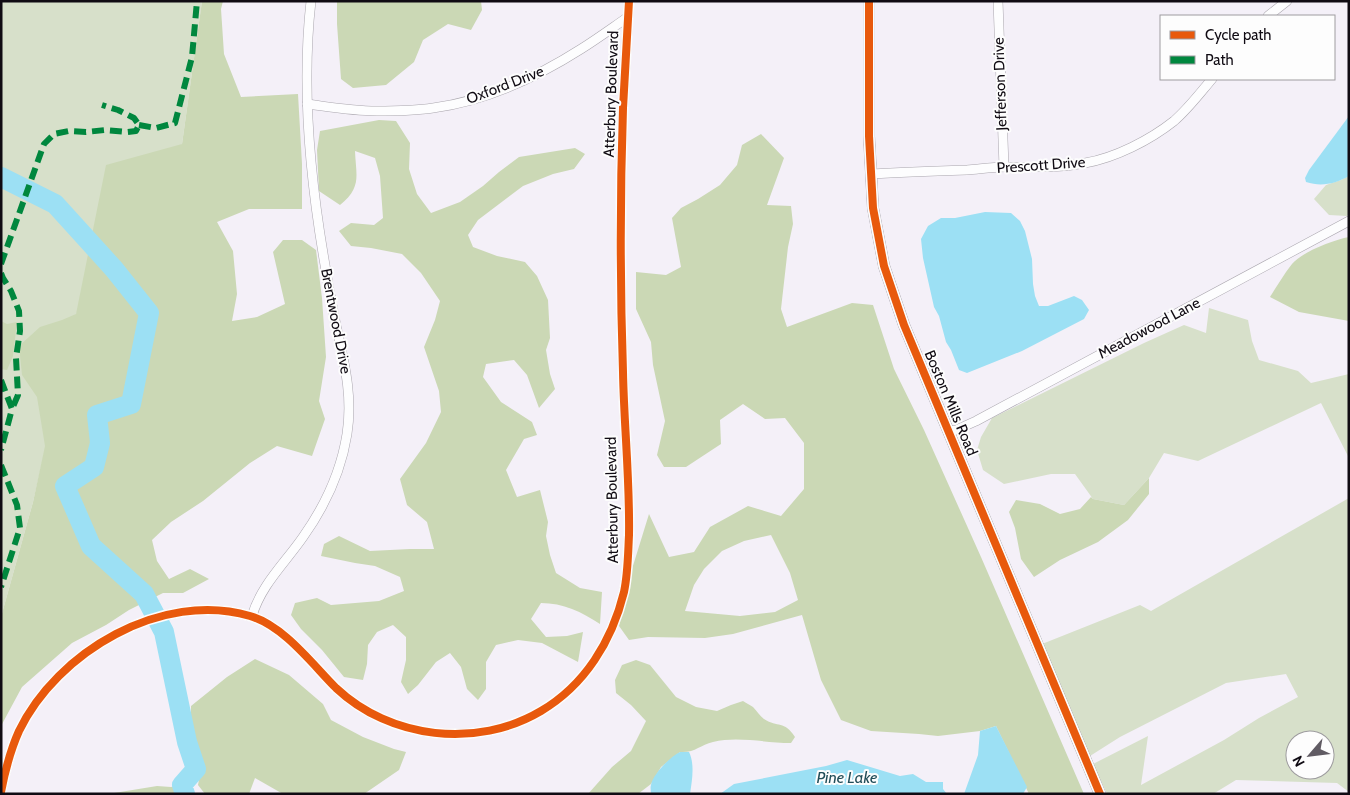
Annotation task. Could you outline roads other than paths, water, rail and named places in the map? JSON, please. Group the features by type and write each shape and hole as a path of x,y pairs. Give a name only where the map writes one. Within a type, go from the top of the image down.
{"street":[{"name":"Brentwood Drive","path":"252,616 256,602 263,590 303,537 331,491 342,462 347,432 349,395 346,369 323,256 314,194 307,104 311,1"},
{"name":"Atterbury Boulevard","path":"1,792 11,748 24,722 45,691 79,657 97,644 115,634 163,616 198,610 217,610 252,616 264,622 297,646 338,690 355,704 394,724 418,731 442,734 492,731 514,724 556,702 577,683 595,661 616,618 628,568 629,508 623,371 621,221 623,108 629,1"},
{"name":"Boston Mills Road","path":"869,1 869,136 873,208 888,280 907,332 1100,794"},
{"name":"Jefferson Drive","path":"998,1 1004,167"},
{"path":"1269,15 1287,1"},
{"name":"Oxford Drive","path":"307,104 375,111 433,108 474,99 520,82 545,69 581,49 628,17"},
{"name":"Prescott Drive","path":"872,174 1069,165 1093,162 1116,154 1145,140 1174,120 1211,80"},
{"name":"Meadowood Lane","path":"948,431 956,430 976,421 1349,221"}],"water":[{"path":"1349,116 1349,176 1328,184 1306,182 1305,178 1309,170"},
{"path":"985,212 1011,213 1020,221 1025,231 1032,259 1033,284 1039,306 1048,306 1074,296 1082,300 1089,310 1084,319 1022,351 967,373 959,370 946,342 939,316 934,307 923,258 921,239 928,226 941,218 955,218"},
{"path":"996,726 1027,787 1023,794 964,794 978,755 980,731"},
{"path":"680,752 689,752 691,757 690,794 651,794 652,781 658,771"},
{"name":"Pine Lake","path":"847,760 900,776 913,774 926,782 943,782 943,789 947,794 720,794 734,784 826,766"}],"waterway":[{"path":"1,177 55,204 114,269 149,313 131,404 97,415 100,443 94,467 65,486 91,546 144,594 164,632 187,742 196,769 182,785 185,794"}]}
